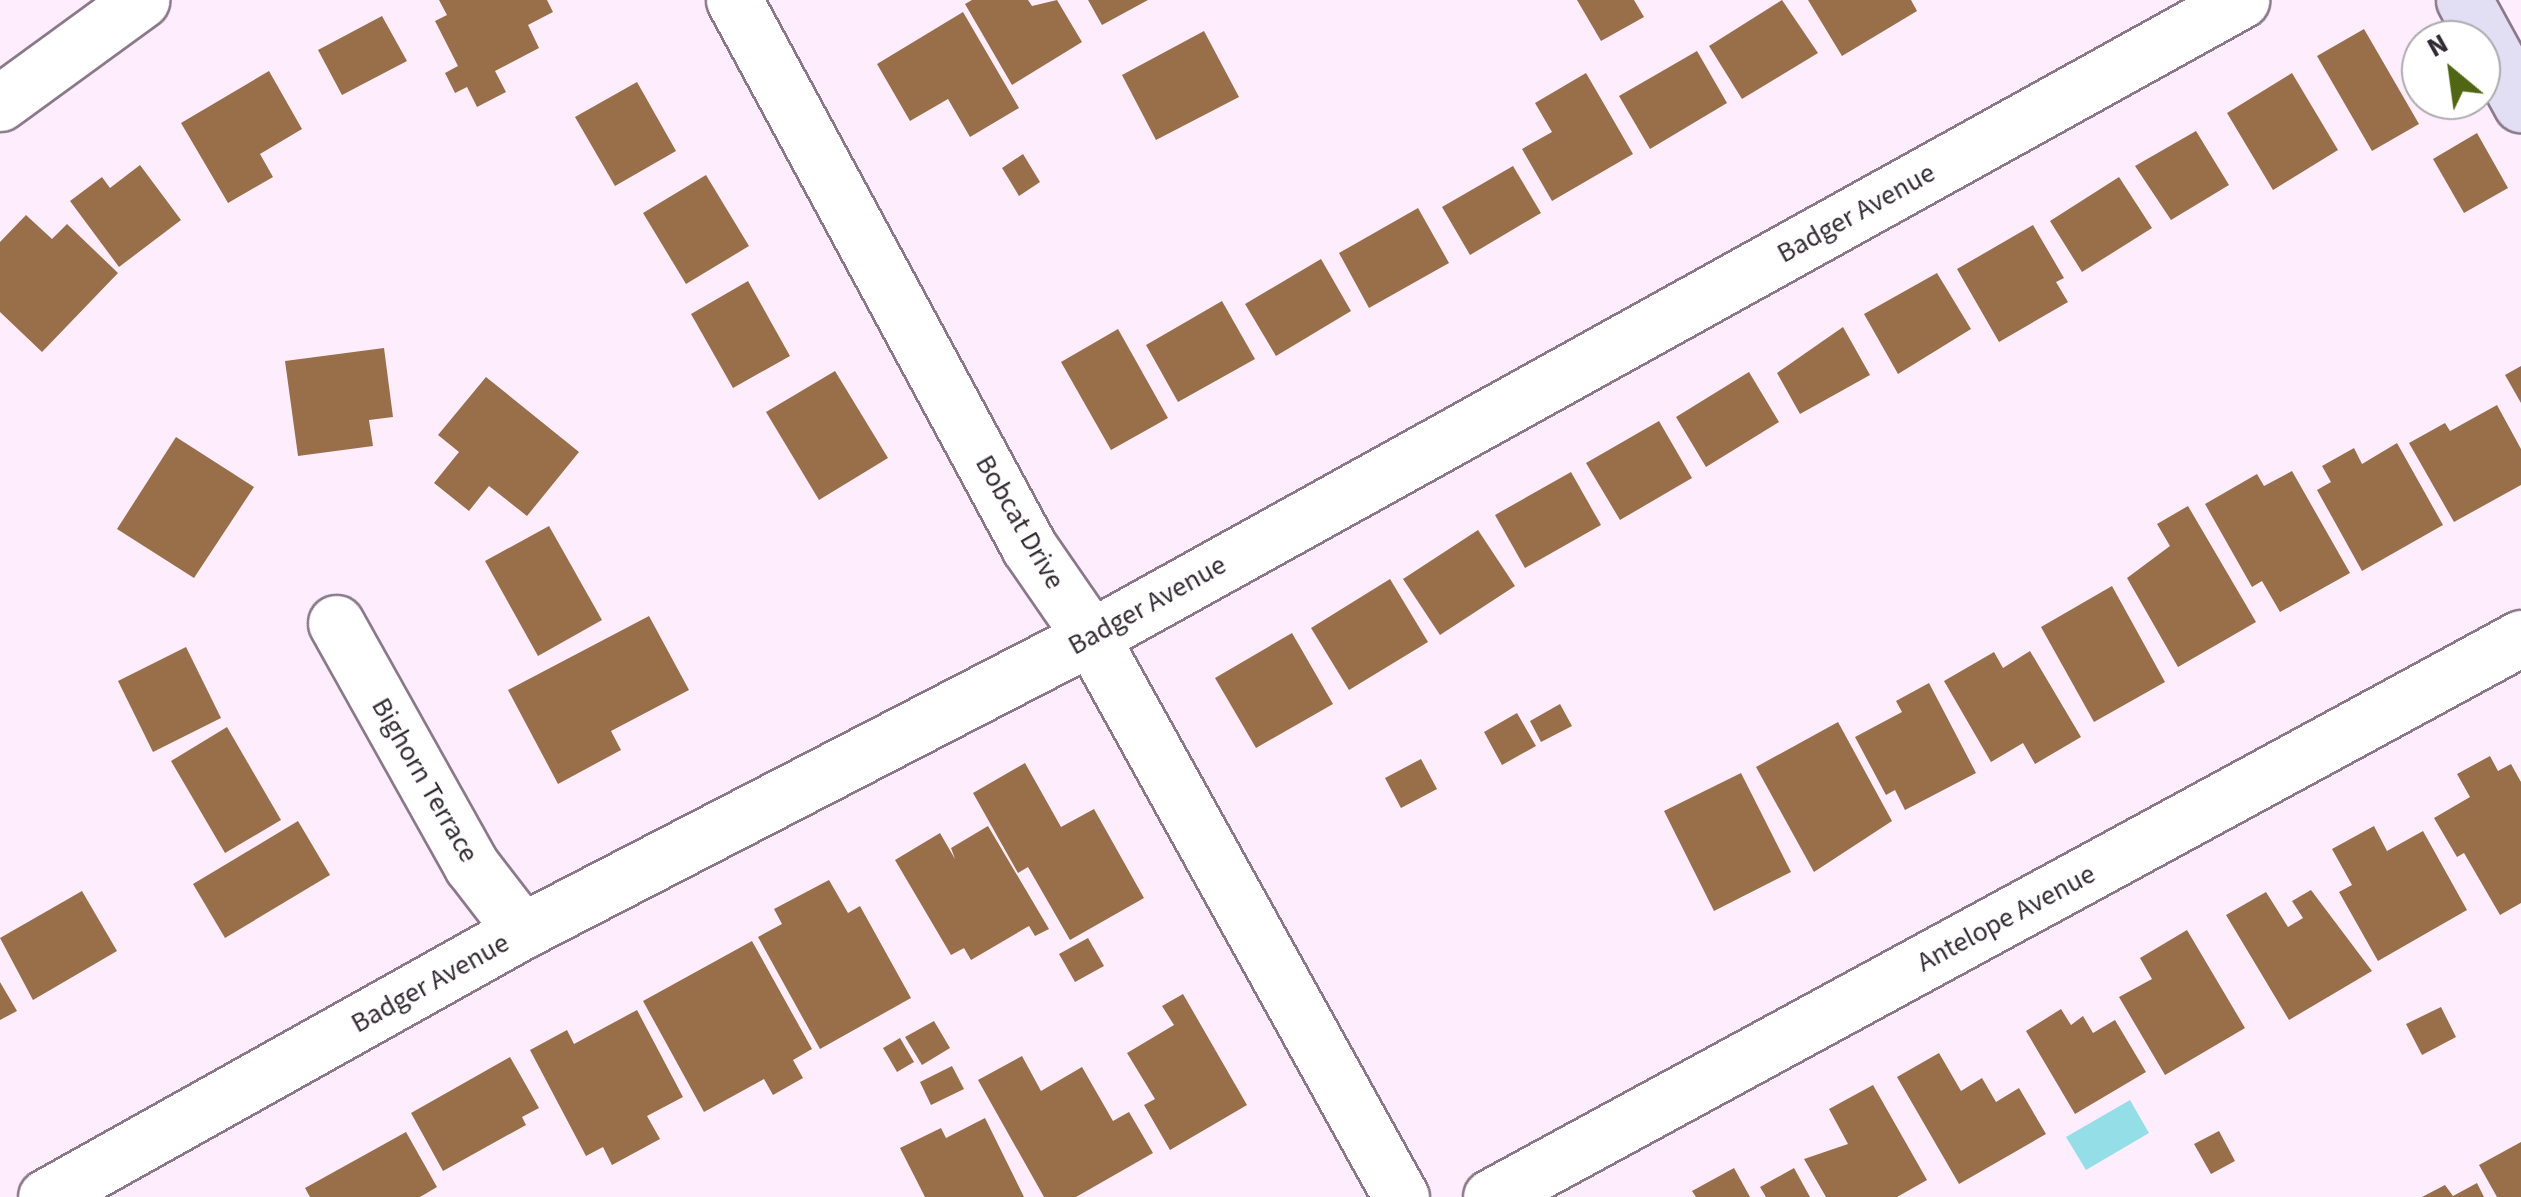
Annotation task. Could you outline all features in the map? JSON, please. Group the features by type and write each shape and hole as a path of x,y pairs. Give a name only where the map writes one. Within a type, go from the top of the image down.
{"main road":[{"path":"2464,0 2521,104"}],"street":[{"path":"0,102 141,0"},
{"name":"Badger Avenue","path":"46,1197 522,931 1091,637 2240,0"},
{"name":"Bobcat Drive","path":"742,3 1029,546 1091,637 1401,1197"},
{"name":"Bighorn Terrace","path":"336,623 472,866 522,931"},
{"name":"Antelope Avenue","path":"1491,1197 2521,638"}],"water":[{"path":"2130,1100 2149,1133 2086,1170 2066,1137"}],"building":[{"path":"439,0 547,0 553,12 528,25 539,48 495,71 506,92 477,107 467,87 455,93 445,73 458,66 435,21 447,15"},
{"path":"972,0 1028,0 1032,6 1057,0 1082,42 1012,85 965,4"},
{"path":"1088,0 1148,0 1102,25"},
{"path":"1577,0 1634,0 1644,17 1601,41"},
{"path":"1782,0 1818,53 1742,99 1709,46"},
{"path":"1808,0 1911,0 1917,11 1842,56"},
{"path":"963,12 1019,108 970,137 948,99 910,121 877,64"},
{"path":"382,16 407,61 342,95 318,50"},
{"path":"2364,29 2401,93 2401,120 2417,120 2419,124 2372,151 2317,56"},
{"path":"1204,31 1239,97 1156,140 1122,75"},
{"path":"1697,51 1727,103 1650,149 1619,96"},
{"path":"269,71 302,129 260,154 273,177 228,203 181,123"},
{"path":"1586,73 1633,154 1552,201 1522,149 1552,132 1535,103"},
{"path":"2292,73 2338,150 2273,190 2227,113"},
{"path":"637,82 676,151 615,186 575,117"},
{"path":"2196,131 2229,185 2171,220 2135,166"},
{"path":"2477,133 2508,188 2464,213 2433,159"},
{"path":"1023,154 1040,182 1019,196 1002,168"},
{"path":"140,165 181,220 119,267 70,201 102,177 110,188"},
{"path":"1513,166 1541,213 1470,255 1442,207"},
{"path":"706,175 749,246 686,284 643,213"},
{"path":"2119,177 2152,228 2082,272 2050,221"},
{"path":"1418,208 1449,263 1369,308 1339,253"},
{"path":"26,215 52,239 67,224 118,273 42,352 0,312 0,242"},
{"path":"2033,225 2064,278 2056,282 2068,302 1999,342 1957,269"},
{"path":"1321,259 1351,311 1276,356 1245,304"},
{"path":"1937,273 1971,329 1898,374 1864,314"},
{"path":"748,281 790,356 733,388 691,314"},
{"path":"1222,301 1255,359 1178,402 1146,345"},
{"path":"1843,327 1870,375 1800,414 1777,373"},
{"path":"1118,329 1168,418 1111,450 1061,362"},
{"path":"384,348 393,417 369,420 373,446 298,456 285,361"},
{"path":"2521,366 2521,403 2505,375"},
{"path":"835,371 888,458 819,500 766,412"},
{"path":"1749,372 1779,422 1706,467 1676,417"},
{"path":"486,377 579,452 527,516 489,486 469,511 434,483 459,452 438,435"},
{"path":"2497,405 2521,449 2521,485 2454,522 2409,443 2445,423 2450,431"},
{"path":"1659,421 1692,478 1620,520 1586,463"},
{"path":"176,437 254,487 194,578 117,529"},
{"path":"2397,443 2443,525 2362,571 2317,490 2331,482 2322,466 2354,448 2362,464"},
{"path":"2292,471 2350,573 2280,612 2262,581 2252,587 2205,504 2257,474 2264,486"},
{"path":"1571,472 1601,525 1525,568 1495,515"},
{"path":"2188,506 2256,622 2178,667 2127,578 2170,546 2157,524"},
{"path":"549,526 602,620 538,656 485,561"},
{"path":"1478,530 1515,586 1440,635 1403,579"},
{"path":"1390,579 1428,642 1349,690 1311,628"},
{"path":"2112,586 2165,682 2094,722 2041,627"},
{"path":"649,616 689,690 611,731 621,750 558,784 508,690"},
{"path":"1292,633 1333,704 1256,748 1215,678"},
{"path":"186,647 221,718 153,752 118,681"},
{"path":"2030,651 2081,737 2035,764 2023,743 1991,762 1944,681 1994,652 2003,668"},
{"path":"1929,683 1976,773 1905,810 1895,790 1886,795 1855,737 1902,712 1896,701"},
{"path":"1560,704 1572,726 1541,742 1530,721"},
{"path":"1517,713 1536,746 1502,765 1484,732"},
{"path":"1838,722 1892,821 1814,872 1756,767"},
{"path":"227,727 281,820 225,853 171,761"},
{"path":"2490,756 2498,771 2511,764 2521,782 2521,903 2500,915 2464,853 2457,857 2434,818 2470,797 2457,774"},
{"path":"1421,759 1437,789 1401,808 1385,778"},
{"path":"1025,763 1061,827 1094,809 1144,898 1070,940 1028,867 1018,873 973,793"},
{"path":"1741,773 1791,872 1714,911 1664,811"},
{"path":"298,821 330,875 225,938 193,884"},
{"path":"988,826 1049,929 1035,936 1029,926 971,960 964,948 951,955 895,860 940,833 955,859 951,848"},
{"path":"2374,826 2387,851 2423,831 2467,910 2378,961 2339,892 2352,885 2332,849"},
{"path":"829,880 848,913 860,906 911,998 820,1049 758,937 782,924 774,909"},
{"path":"2311,890 2372,971 2289,1020 2226,915 2266,892 2288,927 2303,918 2292,901"},
{"path":"82,891 117,951 33,1000 0,938"},
{"path":"2187,930 2245,1028 2165,1075 2119,997 2152,979 2140,958"},
{"path":"1088,938 1104,966 1075,982 1059,954"},
{"path":"752,941 812,1049 793,1060 803,1078 773,1095 764,1079 704,1112 643,1001"},
{"path":"0,982 17,1011 0,1020"},
{"path":"1183,994 1247,1105 1170,1150 1144,1105 1155,1099 1127,1053 1174,1025 1162,1006"},
{"path":"2441,1007 2456,1037 2422,1055 2406,1024"},
{"path":"2061,1009 2071,1025 2083,1016 2093,1033 2115,1020 2146,1072 2075,1114 2026,1031"},
{"path":"637,1010 683,1097 647,1116 660,1139 612,1165 603,1147 586,1156 530,1050 567,1030 574,1044"},
{"path":"934,1021 950,1048 922,1065 905,1037"},
{"path":"900,1038 914,1062 897,1072 883,1048"},
{"path":"1939,1053 1961,1091 1982,1078 1996,1102 2019,1088 2046,1134 1959,1184 1897,1077"},
{"path":"1022,1056 1041,1091 1082,1067 1113,1121 1129,1112 1153,1153 1076,1197 1044,1197 978,1080"},
{"path":"510,1057 539,1108 522,1117 526,1125 443,1171 411,1113"},
{"path":"952,1066 964,1089 931,1105 920,1082"},
{"path":"1873,1085 1927,1180 1897,1197 1826,1197 1804,1159 1848,1144 1829,1109"},
{"path":"985,1118 1024,1197 925,1197 900,1148 941,1128 946,1138"},
{"path":"2219,1131 2235,1161 2211,1174 2194,1144"},
{"path":"406,1132 437,1187 420,1197 310,1197 305,1188"},
{"path":"2521,1142 2521,1197 2497,1197 2479,1165"},
{"path":"1734,1168 1750,1197 1696,1197 1692,1191"},
{"path":"1794,1168 1810,1197 1766,1197 1760,1187"},
{"path":"2477,1183 2484,1197 2422,1197 2445,1185 2453,1196"}]}
